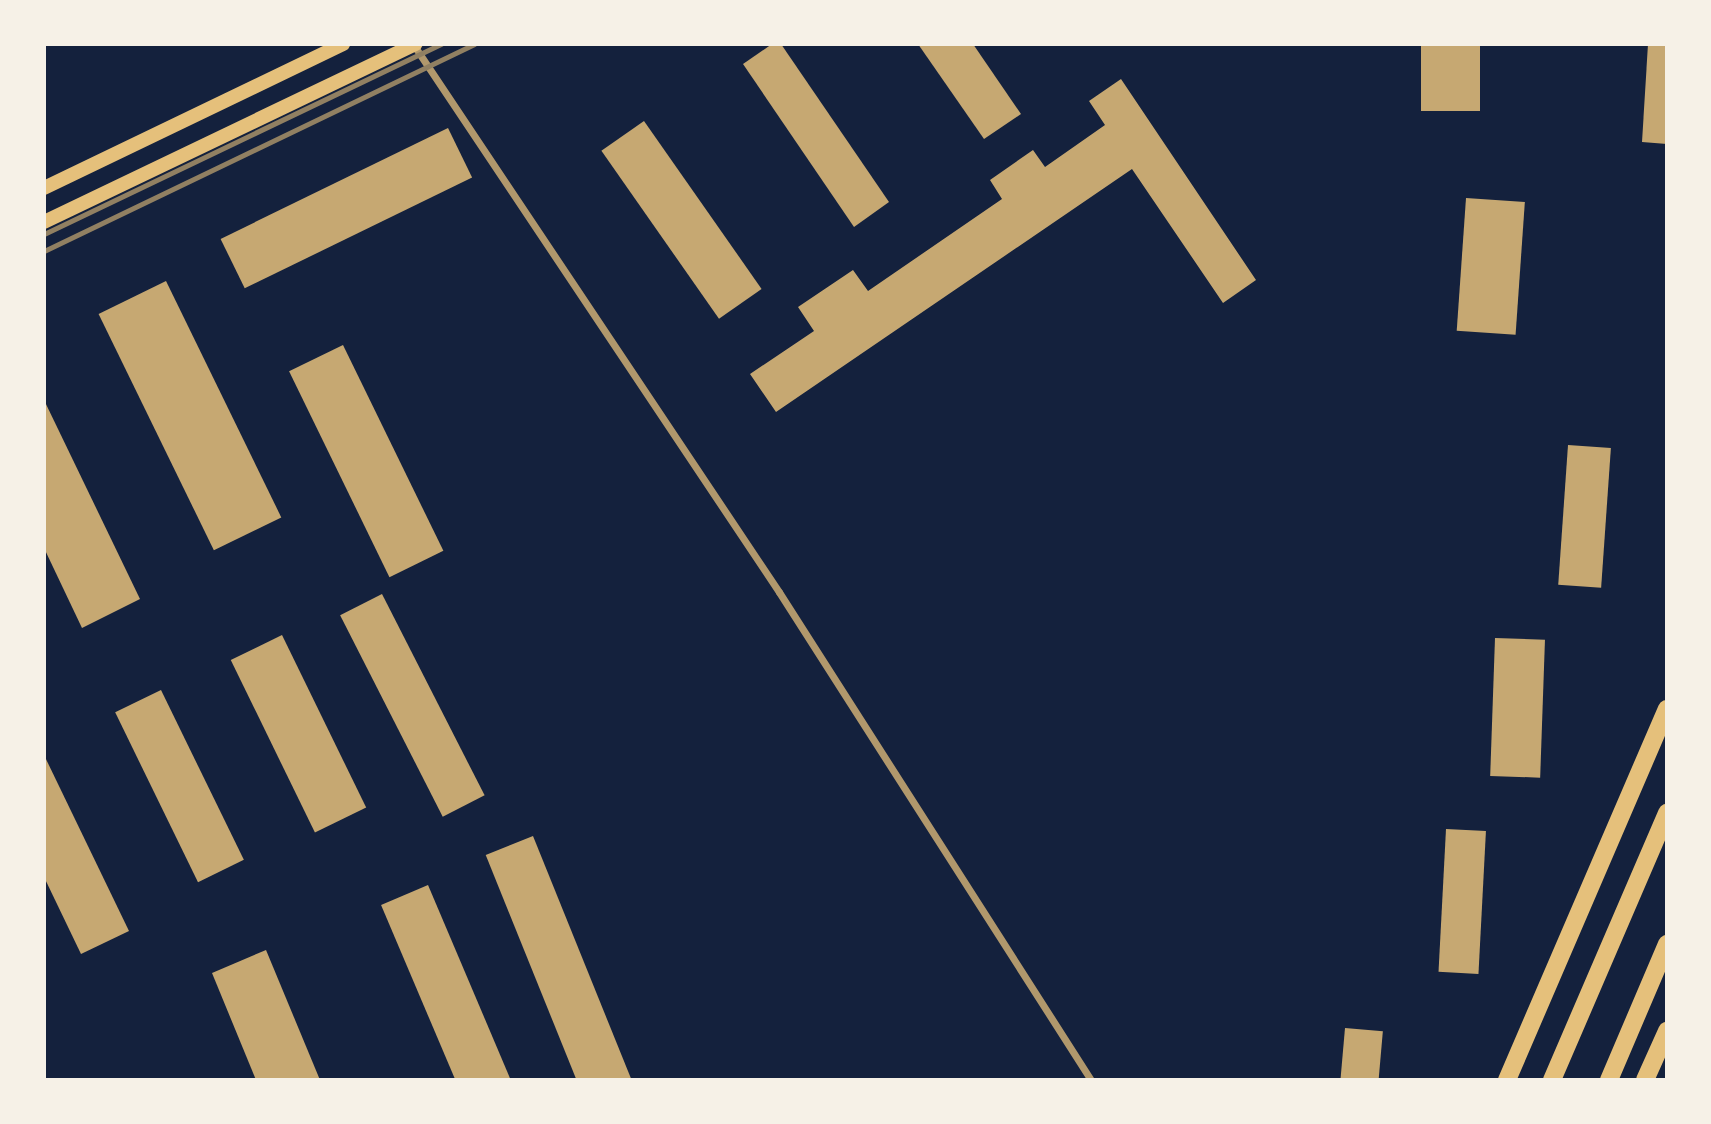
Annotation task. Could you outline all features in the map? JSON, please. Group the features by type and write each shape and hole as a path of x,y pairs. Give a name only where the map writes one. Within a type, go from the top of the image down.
{"main road":[{"path":"44,188 343,44"},
{"path":"44,222 414,44"},
{"path":"1507,1080 1667,709"},
{"path":"1552,1080 1667,813"},
{"path":"1609,1080 1667,944"},
{"path":"1645,1080 1667,1031"}],"street":[{"path":"414,44 779,592 1091,1080"}],"building":[{"path":"772,44 781,44 889,202 854,227 743,64"},
{"path":"918,44 973,44 1021,114 984,139"},
{"path":"1421,44 1480,44 1480,111 1421,111"},
{"path":"1648,44 1667,44 1667,144 1642,142"},
{"path":"1121,79 1256,280 1223,303 1132,169 776,412 750,374 814,331 798,307 853,270 868,291 1002,199 990,180 1033,150 1045,167 1105,125 1089,101"},
{"path":"644,121 762,289 719,319 601,151"},
{"path":"448,128 472,177 245,288 221,239"},
{"path":"1466,198 1525,202 1516,335 1457,331"},
{"path":"166,281 281,517 214,550 99,314"},
{"path":"343,345 443,551 389,577 289,371"},
{"path":"44,400 140,599 82,628 44,548"},
{"path":"1568,445 1611,448 1601,588 1558,585"},
{"path":"382,594 485,795 443,817 340,615"},
{"path":"282,635 366,808 315,833 231,660"},
{"path":"1495,638 1545,640 1540,778 1490,776"},
{"path":"161,690 244,860 198,882 115,712"},
{"path":"44,755 129,931 81,954 44,877"},
{"path":"1446,829 1486,831 1478,974 1439,972"},
{"path":"533,836 632,1080 577,1080 486,855"},
{"path":"428,885 511,1080 455,1080 381,905"},
{"path":"266,950 320,1080 256,1080 212,973"},
{"path":"1345,1028 1383,1031 1379,1080 1340,1080"}],"railway":[{"path":"44,234 441,44"},
{"path":"44,251 474,44"}]}
